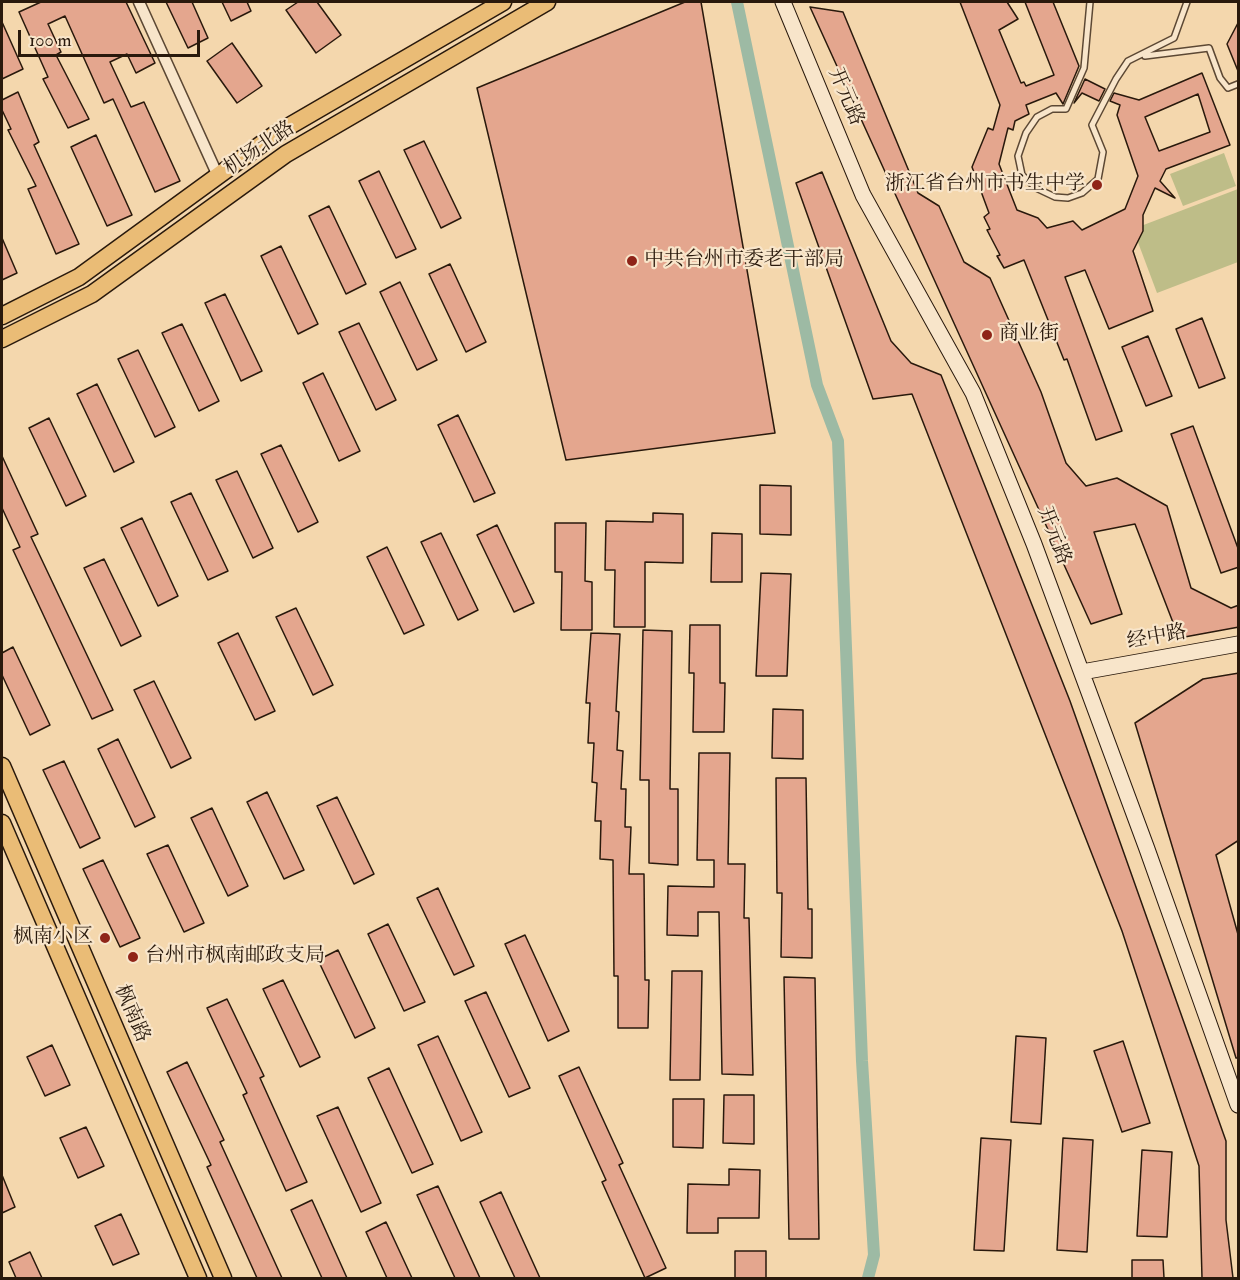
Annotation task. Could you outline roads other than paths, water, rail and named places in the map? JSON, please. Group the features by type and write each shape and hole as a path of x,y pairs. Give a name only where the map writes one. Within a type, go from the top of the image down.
{"main road":[{"name":"机场北路","path":"2,316 79,277 274,135 504,2"},
{"name":"机场北路","path":"2,339 92,294 286,154 547,2"},
{"name":"开元路","path":"783,2 863,195 973,393 1034,544 1082,672 1239,1105"},
{"name":"经中路","path":"1082,672 1239,644"},
{"name":"枫南路","path":"2,766 223,1278"},
{"path":"3,833 198,1278"}],"street":[{"path":"139,2 218,176"}],"lane":[{"path":"1090,2 1084,68 1066,109 1052,110 1037,117 1026,133 1018,156 1022,175 1036,188 1054,197 1068,198 1082,193 1098,178 1103,152 1092,125 1128,61 1143,56 1174,38 1187,2"},
{"path":"1143,56 1170,55 1209,48 1220,78 1228,88 1239,84"}],"waterway":[{"path":"737,2 817,385 838,441 862,1061 874,1255 868,1278"}],"place":[{"name":"浙江省台州市书生中学","path":"1097,185"},
{"name":"中共台州市委老干部局","path":"632,261"},
{"name":"商业街","path":"987,335"},
{"name":"枫南小区","path":"105,938"},
{"name":"台州市枫南邮政支局","path":"133,957"}]}
